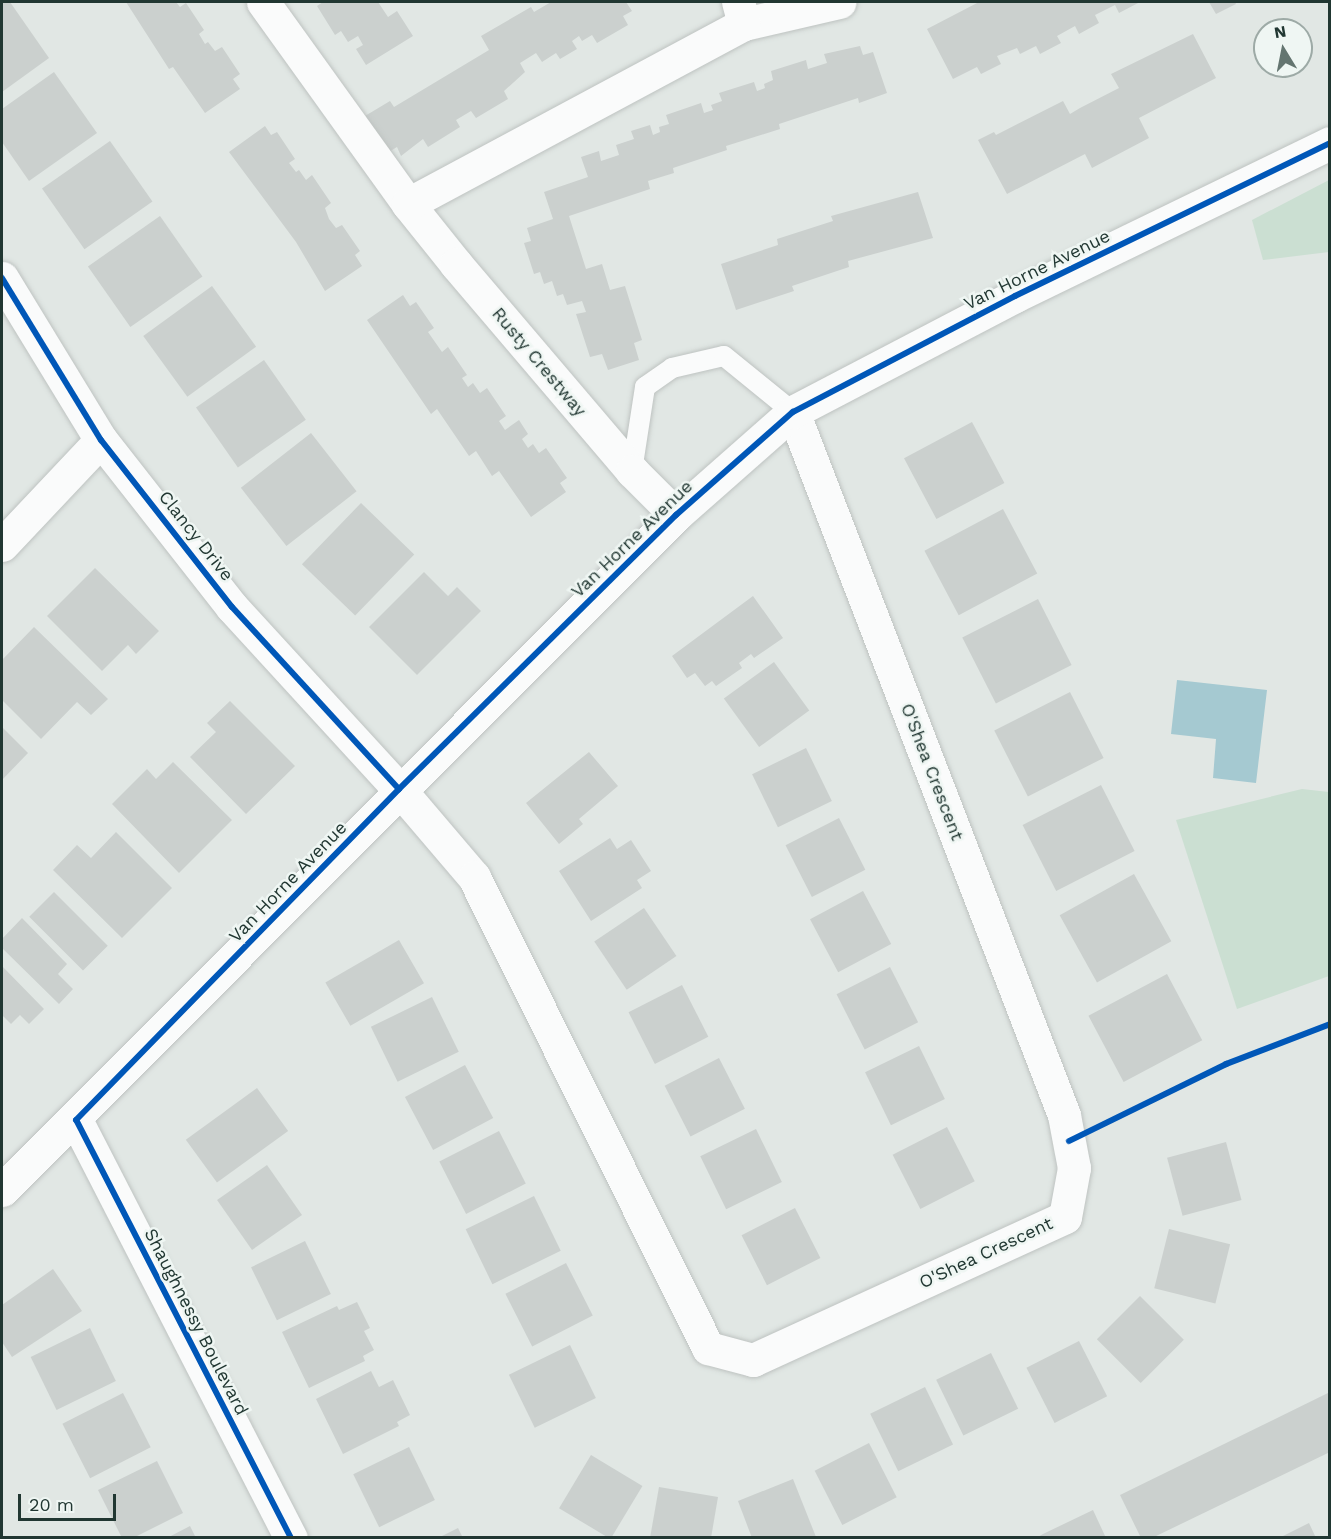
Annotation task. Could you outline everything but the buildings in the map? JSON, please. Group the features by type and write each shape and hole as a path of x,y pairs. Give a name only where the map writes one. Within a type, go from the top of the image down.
{"street":[{"name":"Rusty Crestway","path":"263,2 408,204 632,471 676,515"},
{"path":"408,204 741,13 839,2"},
{"name":"Van Horne Avenue","path":"2,1190 76,1120 399,789 676,515 793,412 1015,296 1329,143"},
{"name":"Clancy Drive","path":"2,278 101,440 232,607 399,789"},
{"name":"O'Shea Crescent","path":"399,789 474,877 708,1348 753,1360 1065,1217 1074,1168 1064,1115 793,412"},
{"path":"2,546 101,440"},
{"name":"Shaughnessy Boulevard","path":"76,1120 291,1538"}],"lane":[{"path":"632,471 645,387 672,368 724,356 793,412"}],"green space":[{"path":"1329,180 1329,252 1263,260 1252,220"},
{"path":"1302,789 1329,792 1329,976 1237,1009 1176,820"}],"water":[{"path":"1177,680 1267,690 1256,783 1213,778 1216,739 1171,734"}],"cycle path":[{"path":"291,1538 76,1120 399,789 676,515 793,412 1015,296 1330,143"},
{"path":"2,278 101,440 232,607 399,789"},
{"path":"1069,1141 1226,1064 1330,1024"}]}
